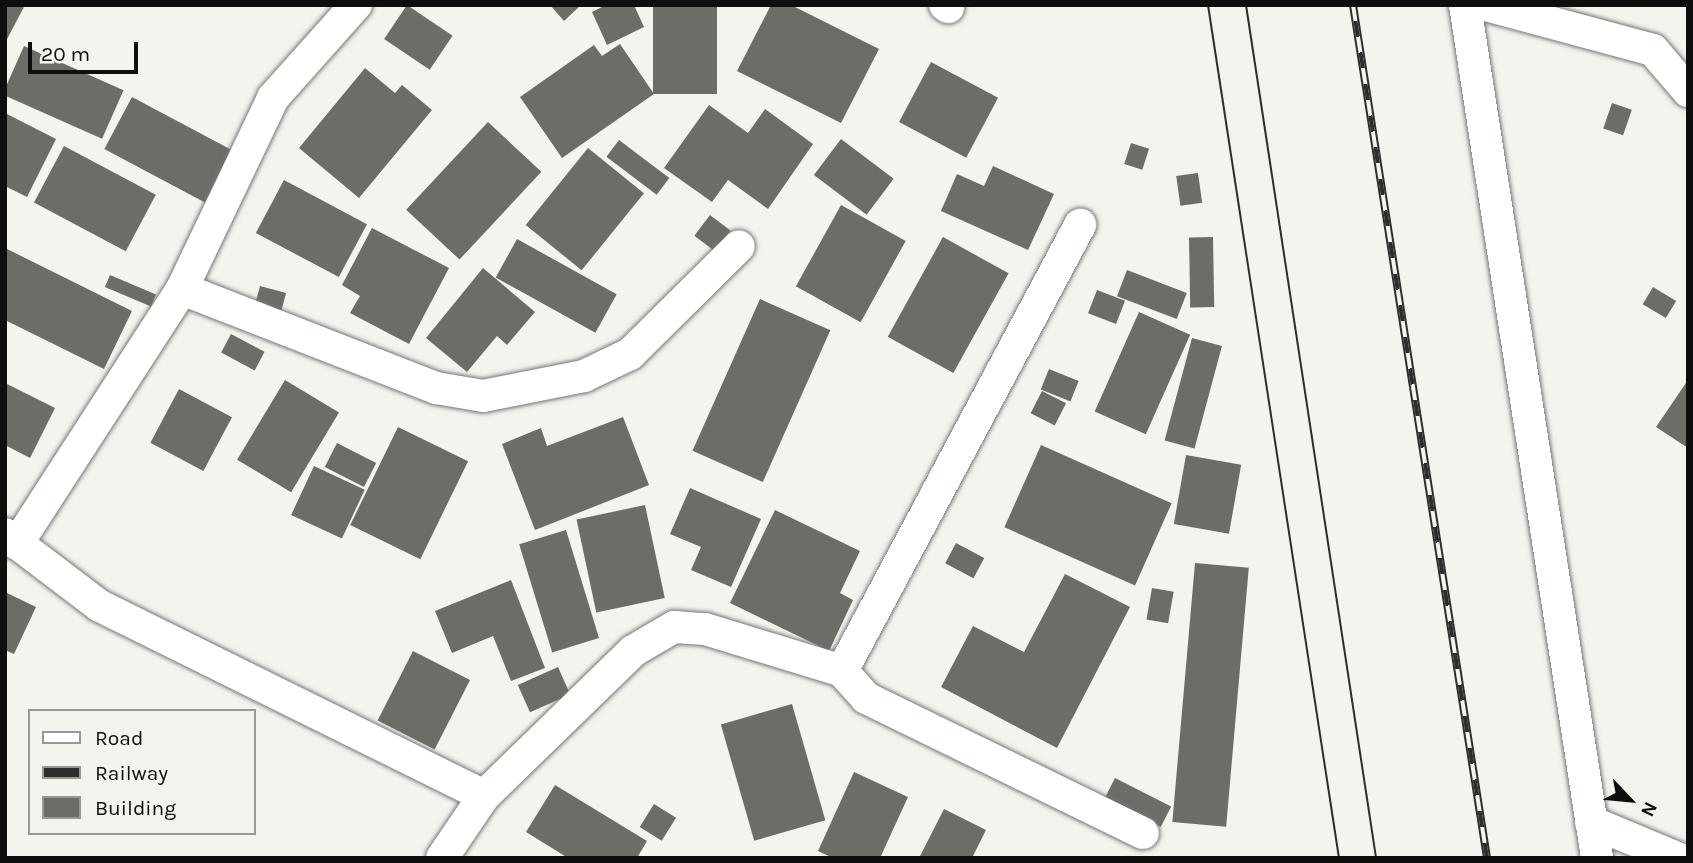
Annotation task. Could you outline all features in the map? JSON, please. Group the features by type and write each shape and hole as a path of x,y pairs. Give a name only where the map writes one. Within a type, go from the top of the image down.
{"street":[{"path":"356,5 274,98 182,289 11,539 100,606 484,796"},
{"path":"1465,5 1597,858"},
{"path":"1486,5 1653,50 1688,91"},
{"path":"842,671 1080,225"},
{"path":"182,289 436,388 483,396 584,376 630,354 739,246"},
{"path":"442,858 484,796 632,651 674,627 705,629 842,671 866,698 1143,833"},
{"path":"1591,822 1677,858"}],"building":[{"path":"5,5 25,5 5,43"},
{"path":"407,5 453,36 430,70 384,39"},
{"path":"550,5 581,5 564,21"},
{"path":"606,5 634,5 644,27 607,45 592,12"},
{"path":"653,5 717,5 717,94 653,94"},
{"path":"771,5 791,5 879,49 841,123 737,71"},
{"path":"620,44 654,94 562,158 520,97 594,45 602,56"},
{"path":"24,46 124,90 102,139 5,96 5,89"},
{"path":"931,62 998,98 966,158 899,122"},
{"path":"365,68 395,93 402,85 432,110 359,198 299,148"},
{"path":"132,97 233,151 205,203 104,149"},
{"path":"1612,103 1632,110 1623,135 1603,129"},
{"path":"709,105 748,133 765,109 813,144 768,209 728,180 712,202 664,168"},
{"path":"7,114 56,139 27,197 5,186"},
{"path":"488,122 541,172 460,260 406,210"},
{"path":"841,139 894,179 867,215 814,175"},
{"path":"619,140 669,178 657,195 606,157"},
{"path":"1131,143 1149,149 1142,170 1124,164"},
{"path":"64,146 156,195 126,251 34,203"},
{"path":"588,148 644,193 582,270 526,225"},
{"path":"993,166 1054,194 1028,250 941,211 957,174 984,186"},
{"path":"1198,173 1202,203 1180,206 1176,176"},
{"path":"284,180 367,224 339,277 256,233"},
{"path":"841,205 906,241 861,322 796,286"},
{"path":"710,215 731,231 715,251 694,236"},
{"path":"372,228 449,268 409,344 350,313 360,296 342,285"},
{"path":"943,237 1009,273 953,373 888,337"},
{"path":"1189,237 1213,237 1214,307 1190,307"},
{"path":"517,239 617,294 595,333 496,277"},
{"path":"5,248 132,311 104,369 5,320"},
{"path":"483,268 535,312 507,345 497,336 467,372 426,338"},
{"path":"1127,270 1187,293 1177,319 1117,296"},
{"path":"110,275 156,295 151,307 105,287"},
{"path":"260,286 286,293 280,314 254,307"},
{"path":"1653,287 1676,301 1666,318 1643,304"},
{"path":"1097,290 1125,301 1116,324 1088,313"},
{"path":"760,299 830,330 763,482 692,451"},
{"path":"1139,312 1190,335 1146,434 1095,412"},
{"path":"231,334 265,352 255,370 221,353"},
{"path":"1192,338 1222,346 1195,448 1165,440"},
{"path":"1049,369 1079,381 1070,401 1041,389"},
{"path":"285,380 339,412 291,492 237,460"},
{"path":"1688,380 1688,448 1656,427"},
{"path":"5,383 55,408 30,458 5,445"},
{"path":"179,389 232,417 203,471 150,443"},
{"path":"1042,391 1066,403 1055,426 1031,413"},
{"path":"623,417 649,485 535,530 502,444 541,428 547,446"},
{"path":"398,427 468,461 420,559 350,525"},
{"path":"337,443 376,463 364,487 325,467"},
{"path":"1041,445 1172,503 1135,585 1004,527"},
{"path":"1186,455 1241,465 1229,534 1174,524"},
{"path":"314,466 365,490 342,539 291,515"},
{"path":"690,488 761,519 731,587 691,570 701,547 670,534"},
{"path":"645,505 665,598 596,612 577,520"},
{"path":"775,510 860,551 840,593 853,600 829,651 730,603"},
{"path":"566,530 599,638 552,652 519,544"},
{"path":"956,543 984,558 973,578 945,563"},
{"path":"1195,563 1249,568 1226,827 1172,822"},
{"path":"1065,574 1130,607 1057,748 941,687 973,626 1024,652"},
{"path":"511,580 545,668 511,681 493,636 452,653 435,611"},
{"path":"1152,588 1174,592 1168,623 1146,620"},
{"path":"5,592 36,607 14,654 5,650"},
{"path":"413,651 470,680 435,750 378,720"},
{"path":"558,667 570,694 530,712 518,685"},
{"path":"792,704 825,820 754,841 721,724"},
{"path":"854,772 908,797 880,858 833,858 818,851"},
{"path":"1115,778 1171,807 1161,827 1105,798"},
{"path":"555,785 647,841 637,858 568,858 526,832"},
{"path":"654,804 676,818 662,841 640,827"},
{"path":"944,809 986,830 972,858 919,858"}],"tram line":[{"path":"1208,5 1339,858"},
{"path":"1246,5 1376,858"}],"railway":[{"path":"1353,5 1487,858"}]}
